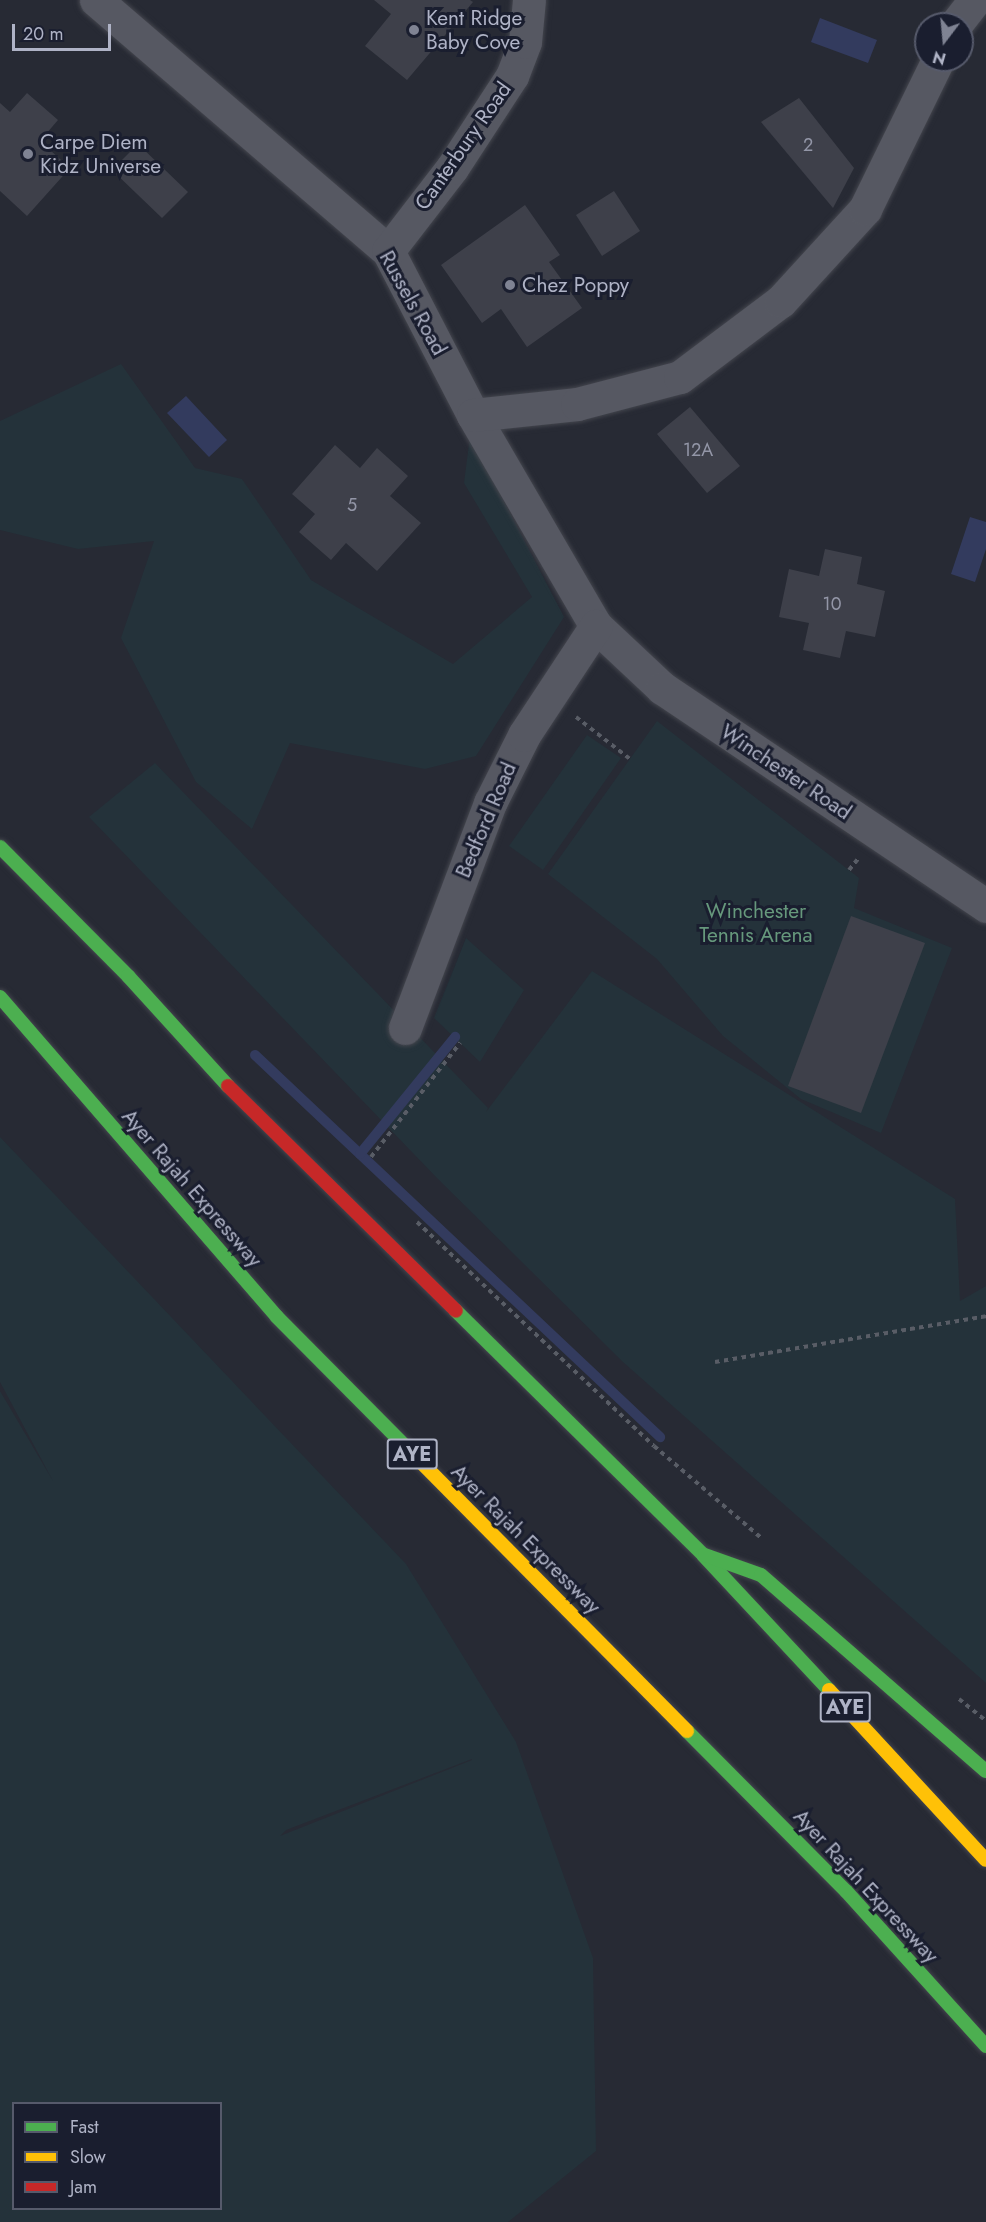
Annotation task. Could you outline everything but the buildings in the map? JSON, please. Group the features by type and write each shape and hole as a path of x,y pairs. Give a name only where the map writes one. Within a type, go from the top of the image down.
{"highway":[{"name":"AYE","path":"0,847 128,976 230,1088 703,1555 986,1860"},
{"name":"Ayer Rajah Expressway","path":"0,997 277,1317 846,1891 986,2046"},
{"path":"703,1555 761,1575 986,1771"}],"street":[{"name":"Russels Road","path":"96,0 388,251 473,415 596,626"},
{"name":"Canterbury Road","path":"388,251 452,168 512,76 525,42 529,0"},
{"path":"966,12 975,0"},
{"path":"473,415 577,404 680,377 781,301 865,209 932,72"},
{"name":"Bedford Road","path":"405,1028 490,803 549,696 596,626"},
{"name":"Winchester Road","path":"596,626 662,688 986,906"}],"path":[{"path":"549,696 630,759"},
{"path":"371,1157 460,1043"},
{"path":"412,1217 654,1446 768,1544"},
{"path":"715,1362 986,1316"},
{"path":"949,1692 986,1721"}],"green space":[{"path":"121,364 195,468 242,479 311,580 453,664 532,597 464,483 470,436 564,617 476,756 425,769 290,743 252,829 196,782 121,638 154,541 78,549 0,530 0,421"},
{"name":"Winchester Tennis Arena","path":"657,721 859,878 854,908 952,948 881,1133 801,1099 723,1036 657,959 548,874"},
{"path":"587,735 621,758 543,870 509,846"},
{"path":"155,763 488,1108 486,1112 592,971 955,1199 960,1301 986,1286 986,1683 623,1362 437,1178 89,817"},
{"path":"466,938 524,990 480,1062 434,1018"},
{"path":"0,1137 406,1564 516,1742 593,1958 596,2151 508,2222 0,2222 0,1391 53,1481 0,1382","holes":["472,1760 280,1836 286,1830"]}],"water":[{"path":"820,18 877,40 868,63 811,42"},
{"path":"186,396 227,440 209,457 167,413"},
{"path":"970,517 986,522 986,549 975,582 951,574"}],"waterway":[{"path":"360,1154 455,1037"},
{"path":"255,1055 660,1437"}],"traffic: fast":[{"path":"0,847 128,976 228,1086"},
{"path":"0,997 277,1317 405,1446"},
{"path":"456,1311 703,1555 829,1690"},
{"path":"705,1555 761,1575 986,1771"},
{"path":"687,1731 846,1891 986,2046"}],"traffic: slow":[{"path":"405,1446 687,1731"},
{"path":"829,1690 986,1860"}],"traffic: jam":[{"path":"228,1086 456,1311"}],"place":[{"name":"Kent Ridge Baby Cove","path":"414,30"},
{"name":"Carpe Diem Kidz Universe","path":"28,154"},
{"name":"Chez Poppy","path":"510,285"}]}
